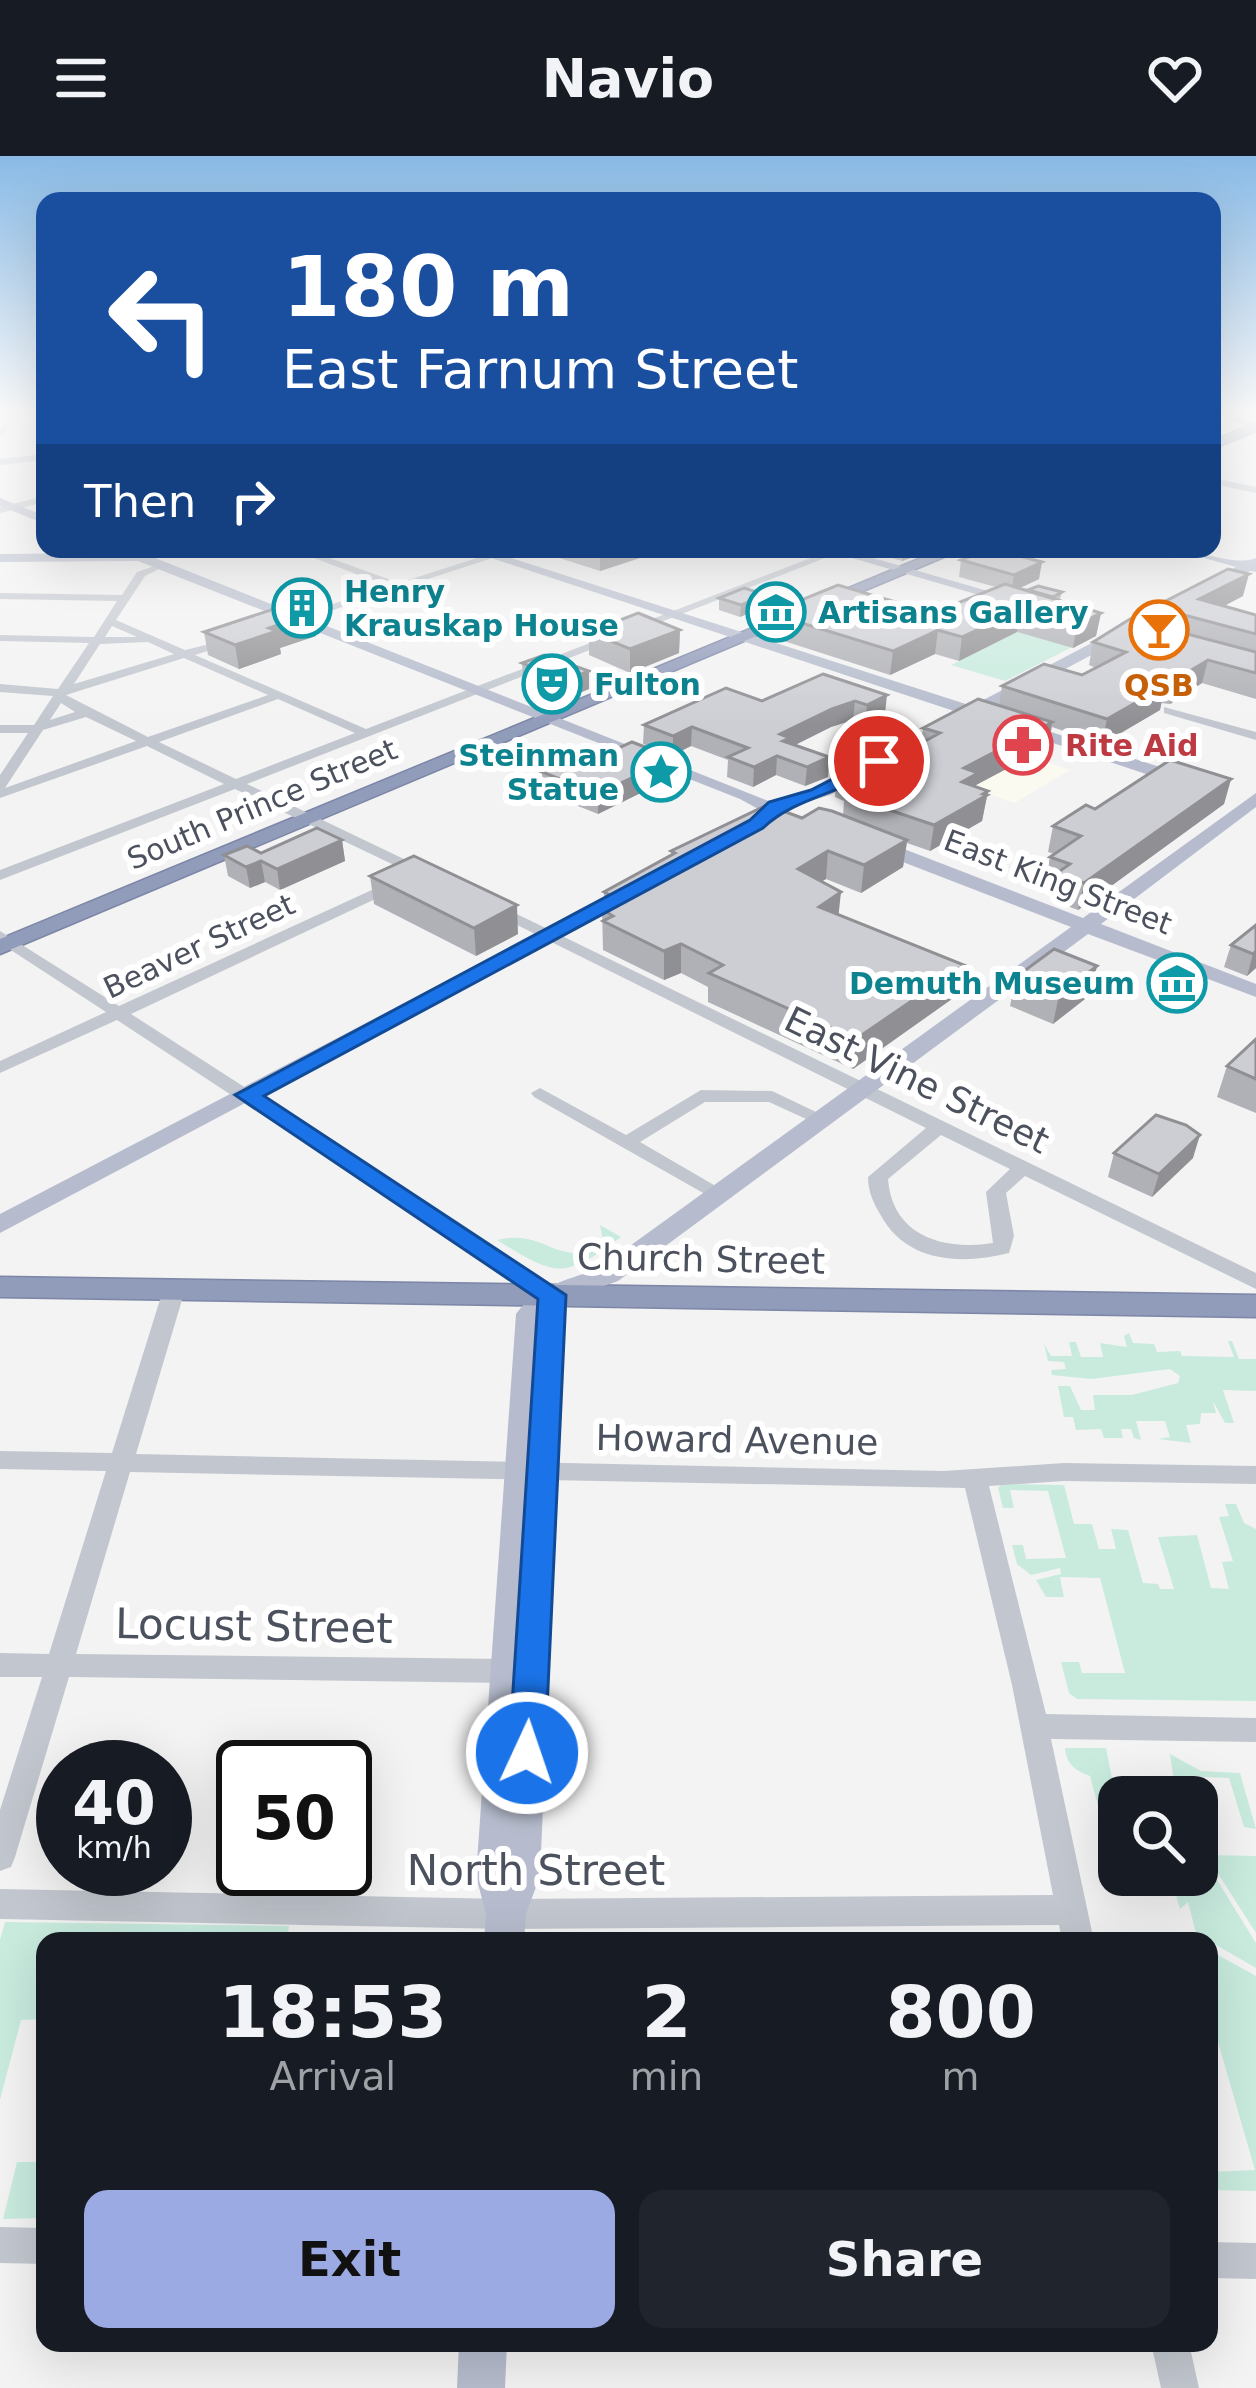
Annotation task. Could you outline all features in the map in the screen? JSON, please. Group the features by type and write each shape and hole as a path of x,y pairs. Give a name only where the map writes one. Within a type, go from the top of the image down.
{"highway":[{"name":"South Prince Street","path":"4,942 935,558"},
{"name":"Church Street","path":"0,1287 1256,1306"}],"main road":[{"path":"0,558 36,558"},
{"path":"142,558 746,794 796,820"},
{"path":"499,558 1197,785"},
{"path":"861,558 1028,605"},
{"path":"1218,558 1253,566"},
{"path":"734,836 769,810 824,790 1253,566"},
{"path":"1092,623 1156,641"},
{"path":"1218,792 1254,802"},
{"path":"505,1927 521,1876 530,1314 552,1295 608,1275 1254,802"},
{"name":"East King Street","path":"859,838 1256,991"},
{"path":"0,1225 651,880"},
{"path":"505,1927 494,1876 507,1671 529,1470"},
{"path":"481,2388 483,2352"}],"street":[{"path":"320,558 398,586"},
{"path":"264,629 487,558"},
{"path":"0,875 814,558"},
{"path":"2,780 142,572 159,565"},
{"path":"0,596 124,598"},
{"path":"110,621 365,733"},
{"path":"0,688 57,693 241,636"},
{"path":"0,638 157,641"},
{"path":"826,680 844,672"},
{"path":"57,693 442,883"},
{"path":"0,794 278,695"},
{"path":"1168,710 1256,736"},
{"path":"0,729 34,729 88,712"},
{"name":"Beaver Street","path":"0,1068 420,872"},
{"name":"East Vine Street","path":"480,901 1256,1282"},
{"path":"4,942 552,1295"},
{"path":"540,1093 718,1196"},
{"path":"626,1143 701,1096 772,1097 824,1120"},
{"path":"939,1127 878,1177 877,1187 892,1223 908,1241 953,1251 1002,1248 996,1192 1022,1168"},
{"path":"0,1857 174,1290"},
{"name":"Howard Avenue","path":"0,1460 944,1480 1064,1472 1256,1475"},
{"path":"974,1476 1034,1726 1075,1926"},
{"name":"Locust Street","path":"0,1665 507,1671"},
{"path":"1034,1726 1256,1730"},
{"name":"North Street","path":"0,1904 505,1927 1075,1926"},
{"path":"0,2245 36,2246"},
{"path":"1218,2260 1256,2261"},
{"path":"1172,2352 1180,2388"}],"shaded area":[{"path":"957,732 1070,770 1014,803 970,787"}],"green space":[{"path":"1017,632 1072,647 1005,681 951,665"},
{"path":"600,1225 621,1237 572,1267 547,1267 497,1240 523,1238 585,1253 603,1240"},
{"path":"1129,1333 1133,1343 1154,1344 1157,1352 1180,1351 1182,1356 1234,1357 1228,1341 1232,1341 1239,1359 1256,1359 1256,1391 1223,1390 1234,1423 1225,1423 1213,1401 1216,1413 1201,1413 1200,1424 1186,1425 1191,1443 1158,1439 1170,1437 1165,1421 1136,1421 1141,1440 1134,1438 1131,1429 1121,1429 1123,1438 1104,1438 1101,1429 1076,1430 1073,1417 1064,1417 1058,1386 1070,1386 1081,1410 1095,1410 1093,1395 1132,1395 1178,1383 1180,1376 1170,1369 1091,1379 1052,1375 1051,1370 1066,1369 1064,1362 1048,1361 1044,1344 1051,1356 1072,1356 1069,1342 1076,1342 1081,1357 1103,1357 1100,1343 1127,1347 1124,1336"},
{"path":"1002,1484 1064,1485 1074,1524 1092,1524 1099,1549 1116,1549 1111,1529 1128,1530 1143,1583 1158,1584 1160,1589 1174,1589 1158,1537 1197,1535 1211,1588 1229,1589 1222,1562 1233,1561 1219,1517 1229,1516 1225,1504 1236,1504 1244,1523 1256,1529 1256,1701 1077,1699 1069,1693 1061,1662 1079,1662 1082,1673 1125,1673 1100,1578 1060,1577 1064,1597 1046,1597 1036,1580 1061,1574 1060,1568 1031,1575 1017,1564 1012,1545 1023,1545 1026,1559 1066,1558 1048,1491 1010,1490 1014,1508 1003,1508 998,1488"},
{"path":"1065,1748 1106,1748 1111,1776 1098,1776 1098,1806 1090,1776 1067,1758"},
{"path":"1170,1754 1201,1771 1240,1773 1256,1829 1244,1827 1229,1778 1173,1776"},
{"path":"1218,1855 1256,1856 1256,1933 1218,1874"},
{"path":"1218,1882 1256,1943 1256,1968 1218,1946 1218,1932 1196,1932 1188,1902 1180,1909 1176,1896 1218,1896"},
{"path":"5,1922 289,1926 288,1932 36,1932 36,2019 21,2020 0,2100 0,1940"},
{"path":"1218,1955 1256,1976 1256,2191 1218,2190 1218,2172 1255,2170 1218,2042"},
{"path":"17,2162 36,2162 36,2218 3,2219"}],"building":[{"path":"1026,558 1042,562 1014,575 961,560"},
{"path":"1228,569 1249,574 1199,599 1256,615 1256,634 1154,607"},
{"path":"1005,584 1101,613 1077,625 1021,609 962,637 938,630 893,651 769,613 838,585 933,613"},
{"path":"1038,586 1062,592 1053,597 1028,590"},
{"path":"744,588 766,595 741,605 719,598"},
{"path":"289,604 313,613 235,645 204,632"},
{"path":"638,613 680,630 630,649 589,632"},
{"path":"1130,619 1256,652 1256,673 1208,660 1175,680 1167,679 1165,686 1107,719 1002,686 1044,664 1082,675 1126,652 1093,642"},
{"path":"544,655 589,671 567,680 522,663"},
{"path":"823,674 887,695 867,705 855,701 832,709 780,734 790,738 783,741 829,757 807,767 777,756 754,767 728,757 748,748 692,727 673,736 644,725 726,688 762,701"},
{"path":"978,699 1052,722 964,768 978,773 962,782 988,791 983,794 987,795 934,825 845,795 867,783 837,772 867,757 884,763 940,733 923,728"},
{"path":"632,742 673,758 598,794 542,772 575,757 588,762"},
{"path":"1170,760 1231,779 1084,883 1057,873 1070,864 1050,857 1081,836 1053,826 1086,805 1095,809"},
{"path":"767,805 802,818 819,808 832,811 907,840 864,865 828,851 798,869 841,892 819,907 964,965 856,1039 709,973 723,965 681,944 664,951 603,921 613,916 602,909 623,901 604,892 675,853 671,851"},
{"path":"317,828 342,840 277,869 261,861 246,867 224,855 247,846 261,853"},
{"path":"414,856 517,905 474,928 370,876"},
{"path":"1256,925 1253,954 1231,945"},
{"path":"1054,949 1097,966 1059,995 1016,977"},
{"path":"1256,1039 1256,1079 1227,1066"},
{"path":"1156,1115 1200,1135 1159,1174 1114,1153"}],"place":[{"name":"Henry Krauskap House","path":"302,608"},
{"name":"Artisans Gallery","path":"776,612"},
{"name":"QSB","path":"1159,630"},
{"name":"Fulton","path":"552,684"},
{"name":"Rite Aid","path":"1023,745"},
{"name":"Steinman Statue","path":"661,772"},
{"name":"Demuth Museum","path":"1177,983"}],"route":[{"path":"527,1753 552,1295 247,1095 756,824 776,806 818,794 879,761"}]}
